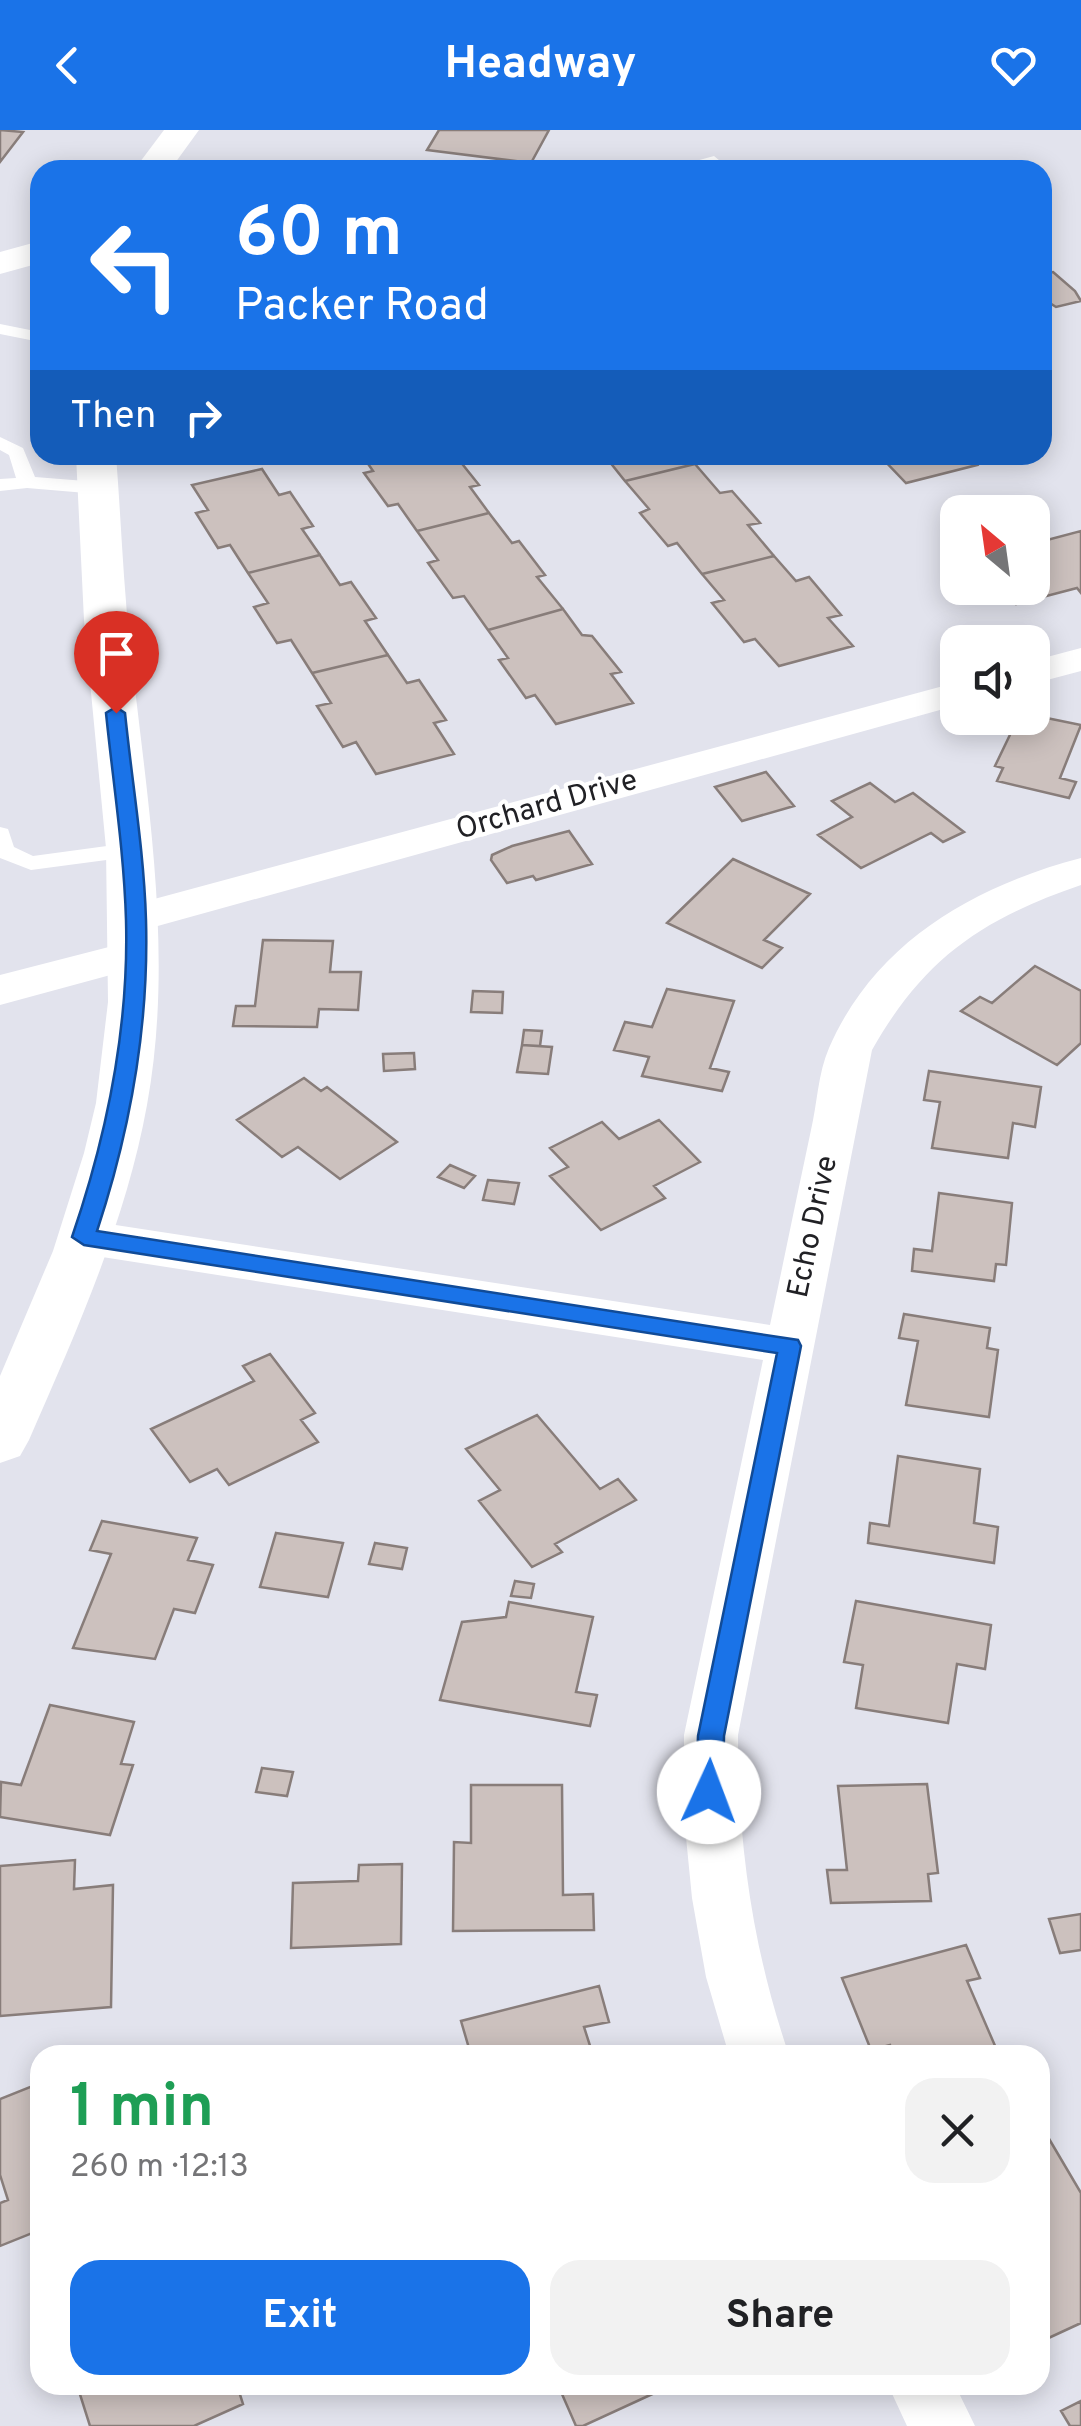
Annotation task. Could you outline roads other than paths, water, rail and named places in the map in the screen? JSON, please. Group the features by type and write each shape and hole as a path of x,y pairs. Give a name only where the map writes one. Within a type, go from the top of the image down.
{"street":[{"path":"160,160 182,130"},
{"path":"0,263 30,255"},
{"path":"0,1440 84,1237 108,1165 129,1056 136,936 108,640 97,471"},
{"path":"1050,668 1081,660"},
{"name":"Orchard Drive","path":"0,990 136,936 940,698"},
{"name":"Echo Drive","path":"756,2045 740,2002 720,1910 709,1792 711,1736 850,1050 875,1003 903,969 937,938 987,905 1081,871"},
{"path":"84,1237 790,1346"},
{"path":"925,2395 942,2426"}],"lane":[{"path":"0,329 30,336"},
{"path":"0,442 17,452 27,482"},
{"path":"0,485 97,471"},
{"path":"0,834 4,851 32,863 129,850"}]}
